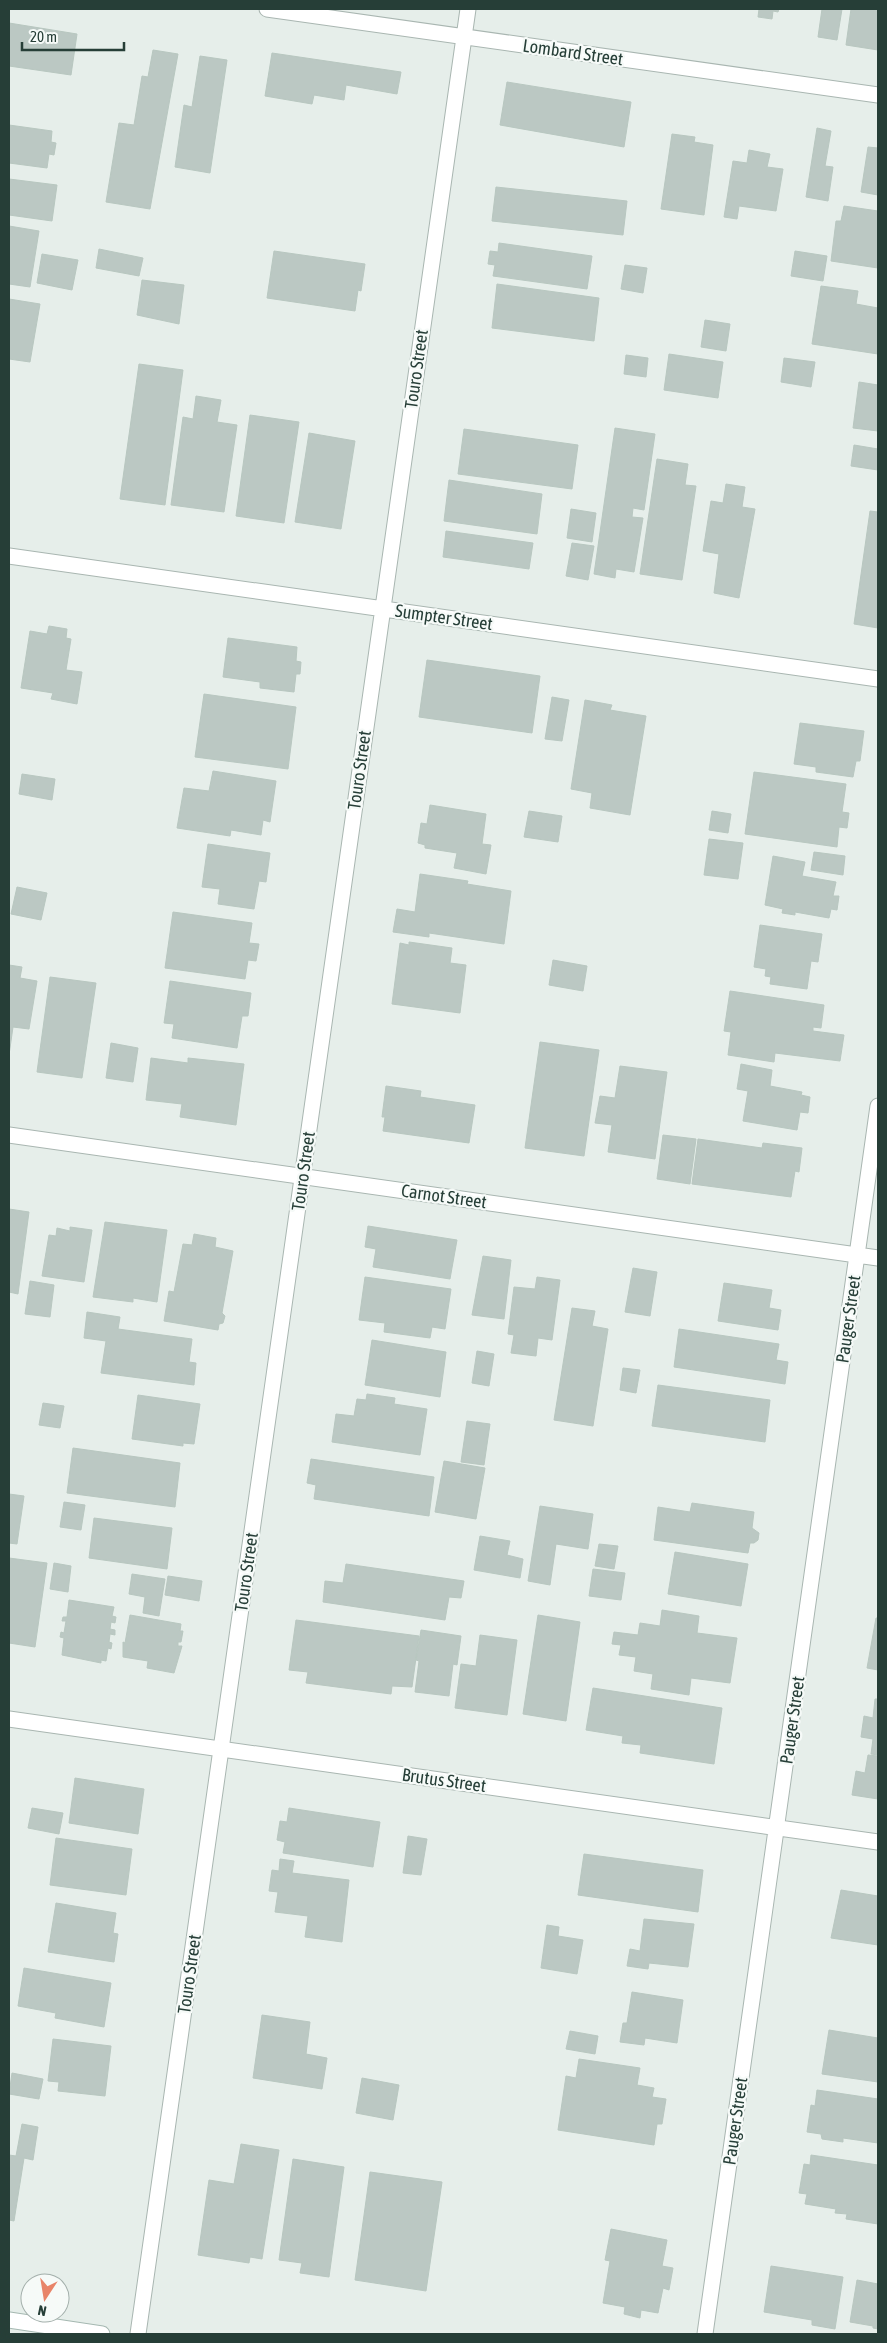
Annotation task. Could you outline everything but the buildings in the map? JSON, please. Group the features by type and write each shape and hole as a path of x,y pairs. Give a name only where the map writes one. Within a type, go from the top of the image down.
{"street":[{"name":"Lombard Street","path":"267,9 878,95"},
{"name":"Touro Street","path":"138,2334 468,9"},
{"name":"Sumpter Street","path":"9,556 878,679"},
{"name":"Pauger Street","path":"705,2334 878,1106"},
{"name":"Carnot Street","path":"9,1135 878,1258"},
{"name":"Brutus Street","path":"9,1719 878,1842"},
{"path":"9,2320 102,2334"}]}
